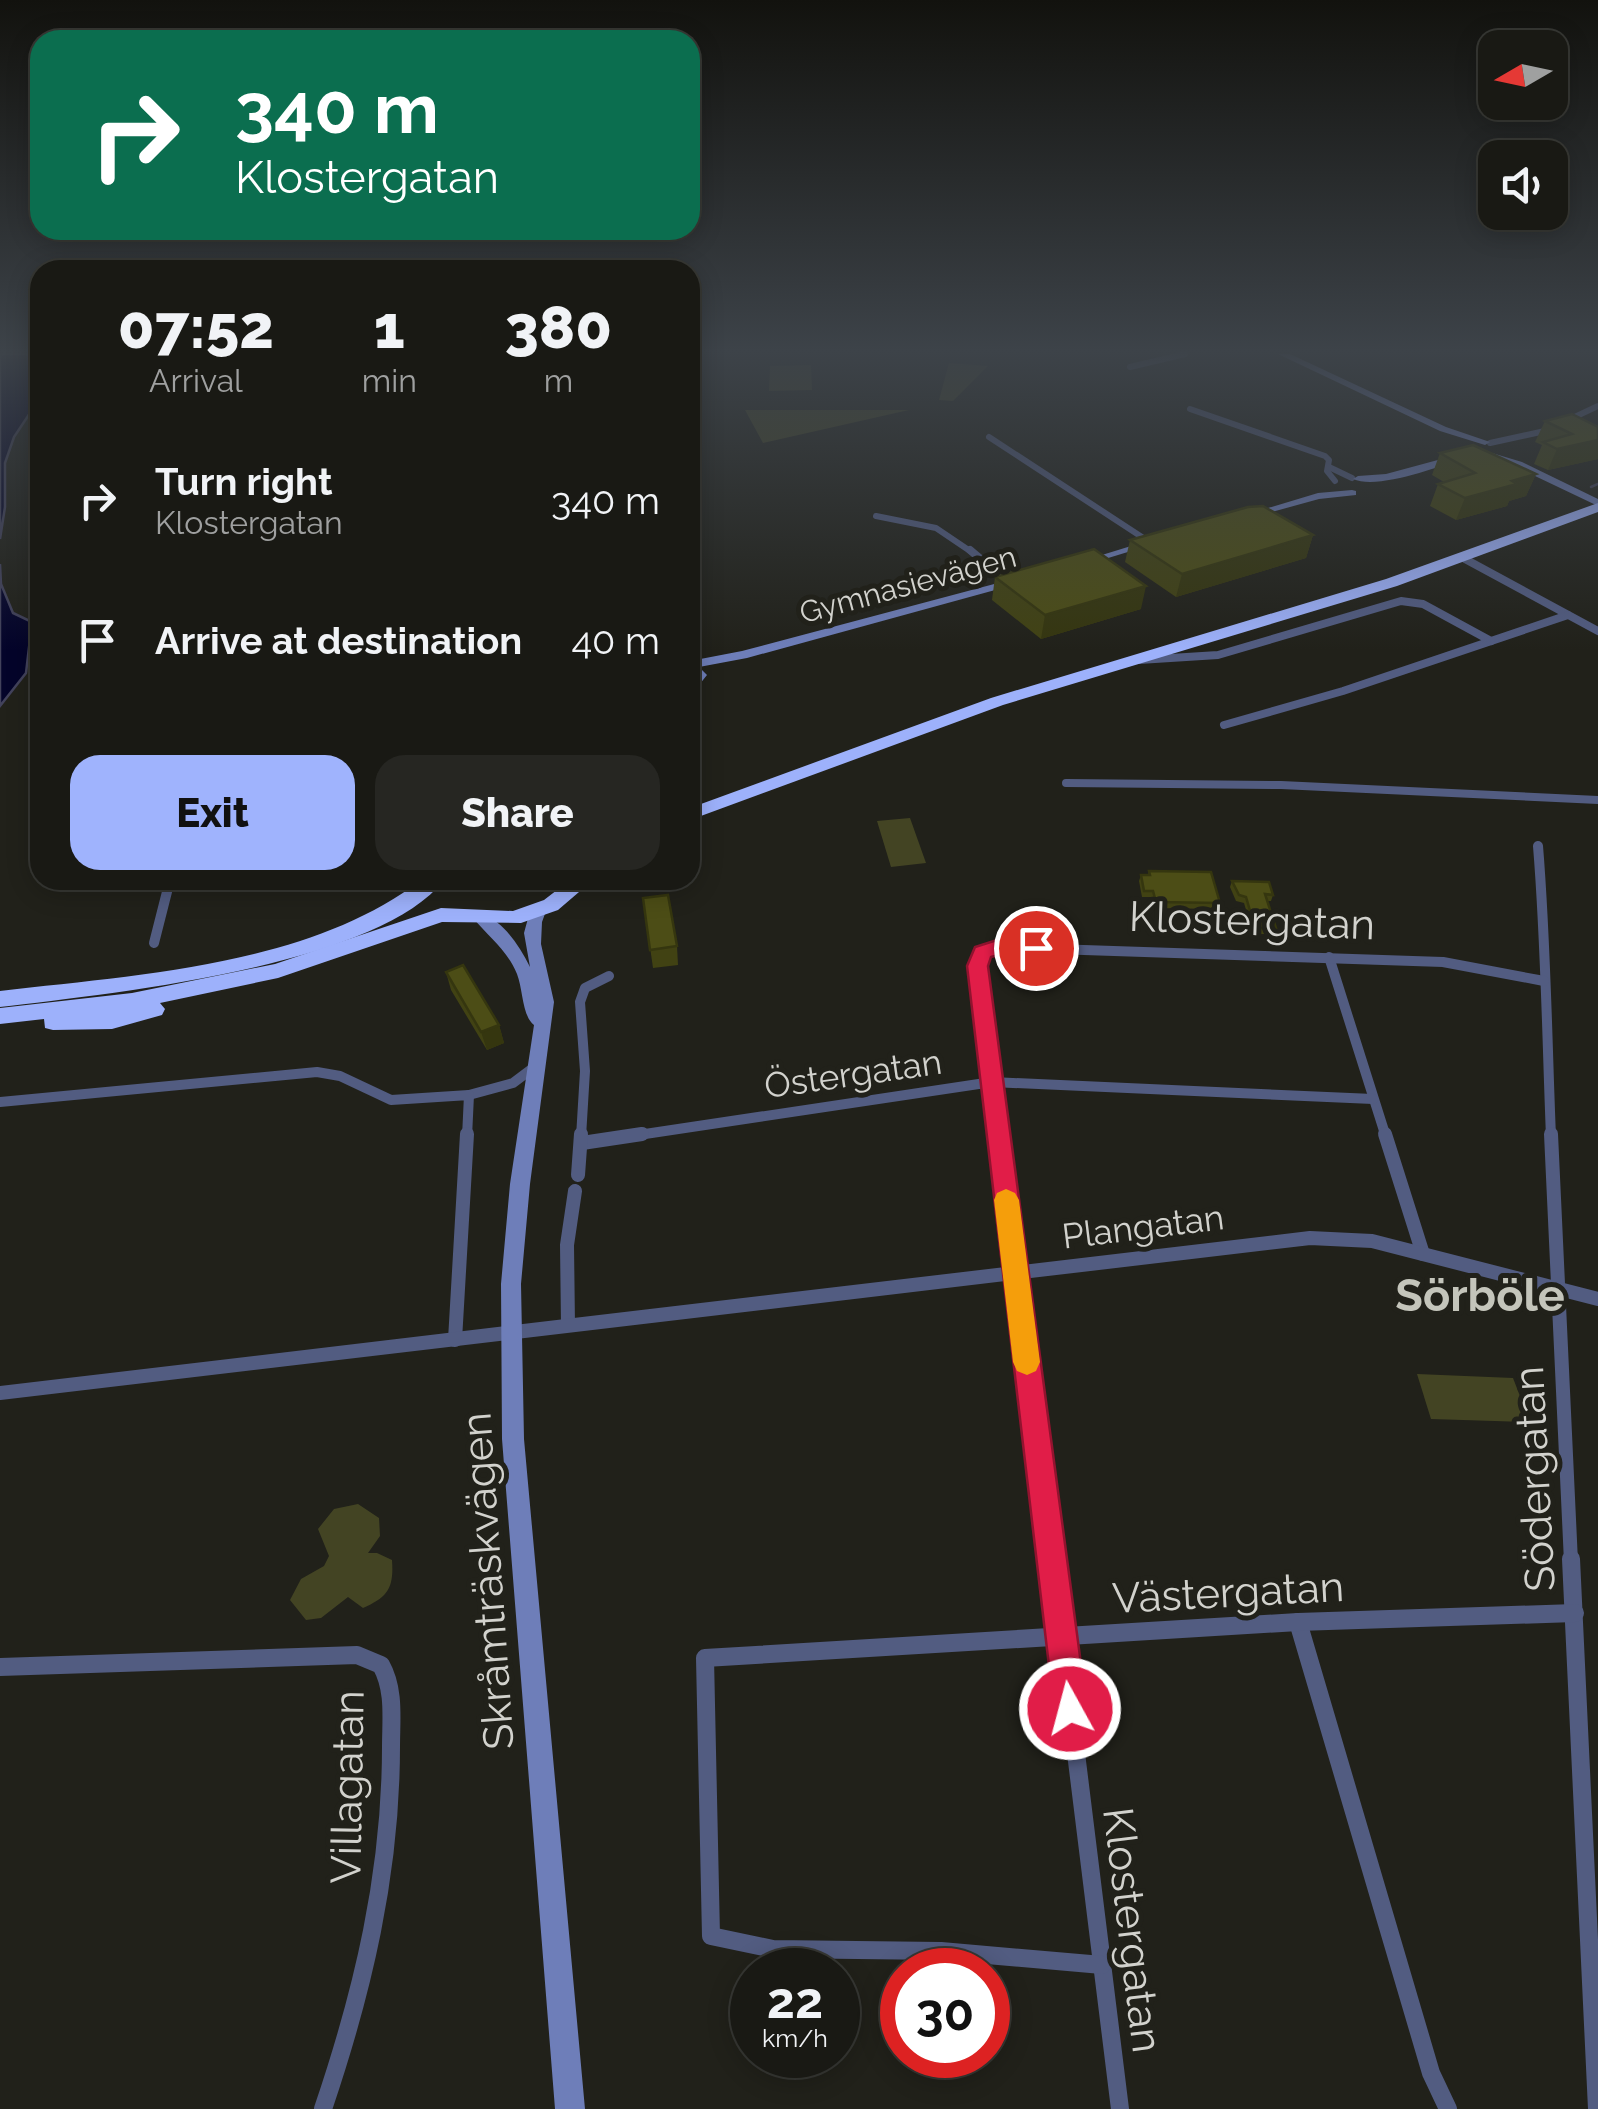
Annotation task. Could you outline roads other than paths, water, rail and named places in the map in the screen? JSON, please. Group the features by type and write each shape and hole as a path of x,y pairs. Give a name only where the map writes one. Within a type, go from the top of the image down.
{"highway":[{"path":"700,811 750,796 972,710 1465,558 1598,504"},
{"path":"700,820 750,796"},
{"path":"4,1010 308,946 377,920 420,890"},
{"path":"443,890 453,906 479,918"},
{"path":"4,1010 50,1022 112,1022 204,988 337,954 441,915 514,918 538,912 565,890"}],"street":[{"path":"1013,452 1152,543"},
{"path":"1317,452 1329,460 1326,472 1352,493"},
{"path":"1318,496 1335,482 1386,476 1482,452"},
{"path":"1485,452 1518,464 1598,504"},
{"path":"1328,467 1355,478 1369,490"},
{"path":"1230,521 1318,496 1369,490 1386,476"},
{"path":"876,516 939,527 1009,583"},
{"path":"1076,564 1166,539"},
{"path":"1465,558 1598,631"},
{"name":"Gymnasievägen","path":"700,663 743,656 1026,578"},
{"path":"1130,660 1218,656 1401,600 1424,604 1491,641"},
{"path":"1224,725 1343,692 1568,616"},
{"name":"Gymnasievägen","path":"700,680 743,656"},
{"path":"1066,782 1282,784 1563,795 1598,800"},
{"name":"Södergatan","path":"1538,846 1546,940 1544,981 1597,2109"},
{"path":"154,943 167,890"},
{"name":"Skråmträskvägen","path":"538,912 531,936 545,986 520,1184 511,1331 518,1490 570,2109"},
{"name":"Skråmträskvägen","path":"479,918 505,938 530,984 538,1056"},
{"name":"Klostergatan","path":"1120,2109 978,966 982,952 997,947 1443,962 1544,981"},
{"path":"1329,957 1423,1254"},
{"path":"578,1175 585,1071 580,1002 586,988 609,976"},
{"path":"0,1102 316,1072 346,1076 378,1098 468,1095 513,1083 538,1056"},
{"name":"Östergatan","path":"582,1142 992,1082 1373,1099"},
{"path":"455,1340 468,1095"},
{"path":"568,1325 567,1246 576,1191"},
{"name":"Plangatan","path":"0,1393 1310,1238 1372,1241 1598,1299"},
{"name":"Västergatan","path":"1102,1966 960,1952 785,1948 726,1943 710,1936 705,1658 1062,1635 1167,1633 1298,1622 1576,1612"},
{"path":"1298,1622 1431,2073 1448,2109"},
{"name":"Villagatan","path":"0,1667 357,1655 376,1659 383,1666 388,1681 392,1760 385,1873 356,2008 322,2109"}],"water":[{"path":"0,452 9,452 5,463 0,539"},
{"path":"0,564 1,584 13,613 30,621 30,639 26,673 0,706"}],"waterway":[{"path":"1591,487 1598,484"}],"district":[{"name":"Sörböle","path":"1480,1295"}]}
